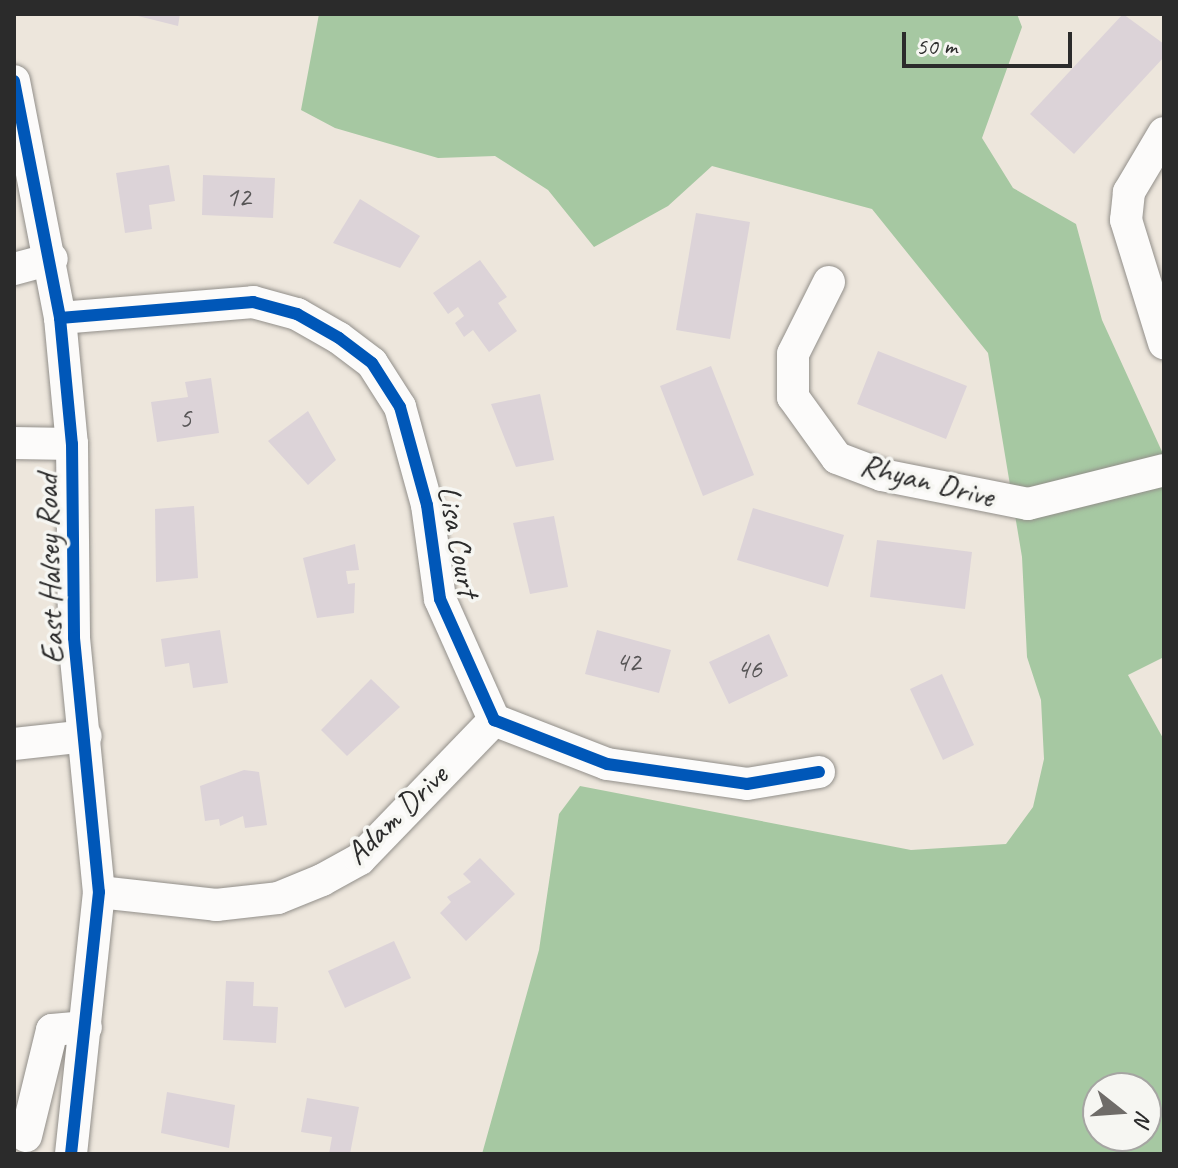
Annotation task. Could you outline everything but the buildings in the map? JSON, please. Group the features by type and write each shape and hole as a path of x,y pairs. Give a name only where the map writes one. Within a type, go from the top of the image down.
{"street":[{"name":"East Halsey Road","path":"14,81 52,259 60,318 72,444 74,638 99,892 71,1145"},
{"path":"1164,133 1142,162 1126,220 1164,343"},
{"path":"14,269 52,259"},
{"name":"Rhyan Drive","path":"829,282 793,354 793,397 837,458 882,475 1028,504 1164,470"},
{"name":"Lisa Court","path":"60,318 253,302 297,314 372,363 400,407 427,505 440,599 494,720"},
{"path":"14,443 72,444"},
{"path":"494,720 607,764 747,784 819,772"},
{"name":"Adam Drive","path":"99,892 216,905 278,898 322,880 360,859 494,720"},
{"path":"14,744 86,736"},
{"path":"71,1145 20,1139 52,1030 86,1027"}],"green space":[{"path":"319,14 1017,14 1022,27 982,138 1013,188 1076,224 1102,320 1164,456 1164,657 1128,675 1164,740 1164,1154 482,1154 539,950 559,814 580,786 911,850 1006,844 1033,807 1044,759 1041,700 1027,657 1022,557 988,353 872,209 712,166 668,206 594,247 548,190 495,156 438,158 335,128 301,110"}],"cycle path":[{"path":"14,81 60,318 72,444 74,638 99,892 71,1154"},
{"path":"60,318 253,302 297,314 339,338 372,363 400,407 427,505 440,599 494,720 607,764 747,784 819,772"}]}
